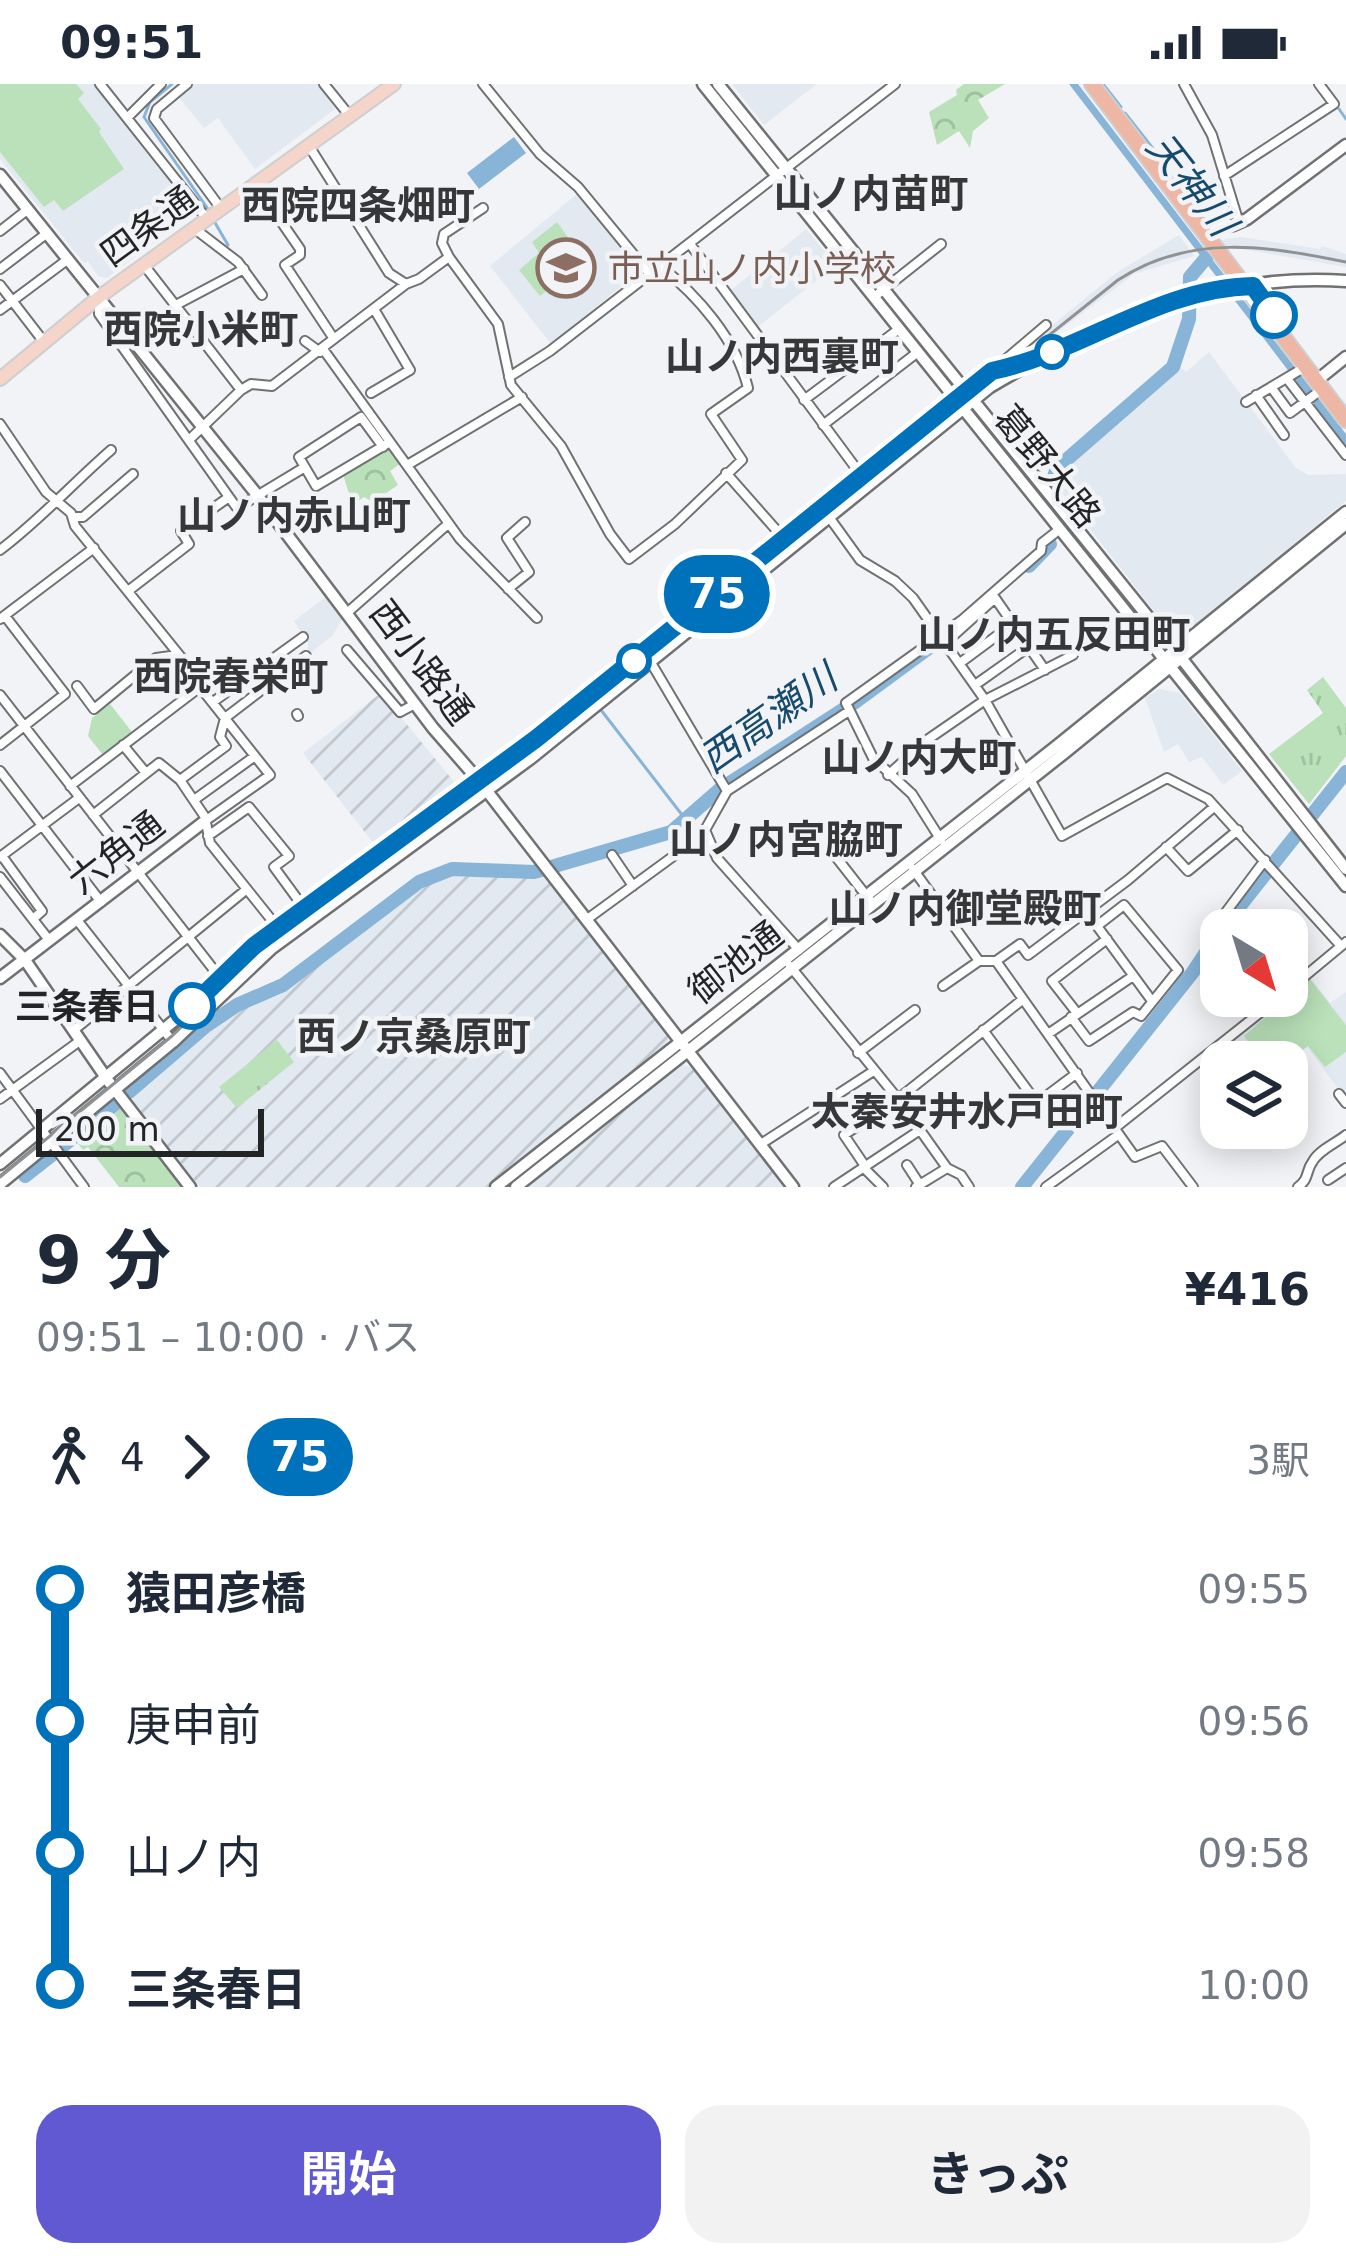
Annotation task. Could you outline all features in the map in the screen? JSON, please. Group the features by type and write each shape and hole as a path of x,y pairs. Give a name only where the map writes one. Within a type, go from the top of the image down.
{"highway":[{"path":"1092,84 1210,231 1304,368 1346,416"},
{"path":"1245,286 1320,386"}],"main road":[{"name":"四条通","path":"0,379 99,297 394,84"}],"street":[{"path":"100,84 210,218"},
{"path":"127,118 161,84"},
{"path":"188,84 157,109 154,118 210,218 262,295"},
{"path":"324,84 350,116"},
{"path":"483,84 543,158 578,187 648,272"},
{"name":"葛野大路","path":"703,84 780,170"},
{"name":"葛野大路","path":"718,84 806,203 1310,832 1346,886"},
{"path":"509,377 550,351 896,84"},
{"path":"1184,84 1212,135 1238,220"},
{"path":"1224,176 1334,104 1319,84"},
{"path":"1210,231 1263,208 1346,145"},
{"path":"309,146 388,273 406,284"},
{"name":"西小路通","path":"2,182 202,426 794,1187"},
{"path":"256,185 300,249 300,255 284,265 334,339"},
{"path":"483,208 444,234 442,243 498,324 509,377 561,446 629,560 742,460 711,414 748,388 736,350 680,281 659,265"},
{"path":"0,231 27,210"},
{"path":"0,269 46,234"},
{"path":"689,244 865,481"},
{"path":"879,293 941,244"},
{"path":"190,438 241,390 251,384 272,386 449,257"},
{"path":"0,310 67,260"},
{"path":"144,265 241,390"},
{"path":"174,306 244,269"},
{"path":"484,786 965,400 1021,366 1189,295 1293,280 1346,281"},
{"path":"0,285 45,344"},
{"name":"葛野大路","path":"879,293 899,328 965,400 1060,529 1174,659"},
{"path":"99,297 99,314 237,508 305,467"},
{"path":"371,393 410,370 374,309"},
{"path":"965,400 1046,326"},
{"path":"804,400 899,328"},
{"path":"305,341 322,351 386,444"},
{"path":"823,425 918,352"},
{"path":"1271,387 1290,413 1346,357"},
{"path":"992,371 1021,366"},
{"path":"1246,402 1304,368"},
{"path":"1289,379 1346,455"},
{"path":"1256,395 1284,435"},
{"path":"410,464 522,397"},
{"path":"386,444 316,486 299,458 361,418 410,464 448,524 537,618"},
{"path":"0,424 46,492 74,518 75,526 255,756 194,800"},
{"path":"2,546 46,515 55,498 111,450"},
{"path":"726,473 788,543"},
{"path":"74,518 83,517 134,474"},
{"path":"0,1164 165,1029 220,976 650,661 788,543 829,517 865,481"},
{"path":"128,591 189,544 181,531 229,497"},
{"name":"御池通","path":"1174,659 1346,512"},
{"path":"829,517 860,560 895,580 913,598 985,700 1062,836 1167,778 1197,792 1344,944 1308,974"},
{"path":"508,590 529,572 507,538 525,522"},
{"path":"348,612 448,524"},
{"name":"御池通","path":"516,1187 801,953 1346,524"},
{"path":"940,640 1060,529"},
{"path":"0,745 65,694 2,617 94,548"},
{"path":"586,920 705,830 725,789 848,709 995,598 1045,670"},
{"path":"960,664 1014,623"},
{"path":"213,702 303,637"},
{"path":"975,685 1030,646"},
{"path":"347,650 400,712 416,703"},
{"path":"76,686 94,709 156,658 179,655"},
{"path":"888,775 927,740 985,700 1073,655"},
{"path":"180,780 226,746 220,737 225,718 306,656"},
{"path":"650,661 725,789"},
{"path":"70,786 200,686"},
{"path":"0,695 228,988"},
{"path":"848,709 873,758 912,794 942,842"},
{"path":"123,745 146,773"},
{"name":"六角通","path":"0,977 270,775 255,756"},
{"path":"93,815 159,763 180,780 205,821 213,848 281,933"},
{"path":"0,771 100,902"},
{"path":"0,790 9,783"},
{"path":"33,919 42,911 1,856 79,798"},
{"path":"208,836 249,807 289,856 274,867 308,914"},
{"path":"943,986 979,961 996,961 1020,944 1028,955 1214,807"},
{"path":"705,830 717,858 801,953"},
{"path":"1166,847 1188,871 1238,830"},
{"name":"葛野大路","path":"1310,832 1346,869"},
{"path":"829,848 869,900"},
{"path":"612,855 633,886"},
{"path":"1228,909 1266,861"},
{"path":"912,867 979,961"},
{"path":"0,877 50,941"},
{"path":"0,1099 247,889"},
{"path":"1107,939 1052,981 1089,1041 1132,1012 1141,1016 1178,970 1124,905 1097,926 1107,939 1133,976 1152,1001"},
{"path":"77,920 173,1042"},
{"path":"0,1184 173,1042 281,933"},
{"path":"0,935 25,961 190,1187"},
{"path":"996,961 1136,1157 1162,1146 1193,1187"},
{"path":"788,964 947,1168 961,1175 969,1187"},
{"path":"1048,1034 1133,976"},
{"path":"883,1187 844,1136 898,1100 1022,1000"},
{"path":"858,1053 914,1010"},
{"path":"1046,1187 1256,1017"},
{"path":"983,1030 1037,1103 1077,1073"},
{"name":"御池通","path":"496,1187 685,1046"},
{"path":"760,1144 872,1072"},
{"path":"0,1073 84,1187"},
{"path":"1340,1094 1346,1103"},
{"path":"834,1187 920,1130"},
{"path":"1298,1187 1306,1181 1318,1154 1346,1135"},
{"path":"907,1165 922,1185 947,1168"},
{"path":"1328,1180 1346,1168"}],"shaded area":[{"path":"0,84 95,84 190,204 189,217 107,278 98,276 0,159"},
{"path":"191,84 319,84 335,109 255,169 218,118 204,128 177,95"},
{"path":"732,84 817,84 764,125"},
{"name":"市立山ノ内小学校","path":"577,194 641,270 551,344 490,266"},
{"path":"806,229 836,265 755,329 729,292"},
{"path":"1179,235 1194,256 1134,274 1022,359 1017,354 1116,273"},
{"path":"1241,237 1322,246 1346,254 1346,267 1236,248 1208,251 1202,243"},
{"path":"1209,352 1296,468 1309,475 1346,474 1346,501 1187,631 1168,629 1056,485 1064,466 1172,376 1179,365 1186,372"},
{"path":"327,596 343,618 332,636 308,655 308,643 294,621"},
{"path":"1159,689 1180,693 1242,771 1223,785 1202,757 1189,762 1178,744 1164,752 1145,698"},
{"path":"381,693 460,789 378,849 303,753"},
{"path":"447,875 544,876 668,1036 667,1044 487,1187 200,1187 128,1096 230,1013 280,995 372,922"},
{"path":"1308,979 1330,1003 1346,992 1346,1099 1308,1048 1308,1041 1232,1040 1260,1017 1308,1017"},
{"path":"682,1065 692,1067 785,1187 527,1187"}],"green space":[{"path":"0,84 76,84 84,93 78,99 124,169 63,211 54,200 44,207 0,152"},
{"path":"964,84 1005,84 978,100 989,118 973,131 970,148 959,131 937,145 929,112 957,95"},
{"path":"557,222 584,260 540,296 519,270 539,253 532,242"},
{"path":"388,448 401,463 390,471 398,485 373,502 364,497 357,502 343,474"},
{"path":"1323,677 1346,708 1346,756 1309,804 1269,754 1323,713 1307,690"},
{"path":"110,704 132,732 103,755 88,736 92,718"},
{"path":"1308,981 1346,1025 1346,1052 1325,1067 1308,1041 1248,1041 1244,1036 1266,1017 1308,1017"},
{"path":"277,1040 294,1062 237,1108 219,1087"},
{"path":"118,1105 181,1187 119,1187 88,1147 83,1150 73,1137"}],"water":[{"path":"1069,84 1078,84 1346,434 1346,446"},
{"path":"514,137 526,153 479,189 467,173"}],"waterway":[{"path":"172,84 150,102 144,117 210,212"},
{"path":"1103,84 1121,107"},
{"path":"1339,109 1346,119"},
{"path":"1125,113 1162,160"},
{"path":"214,221 228,245"},
{"name":"西高瀬川","path":"1052,482 1057,468 1173,367 1189,319 1190,277 1206,258"},
{"name":"西高瀬川","path":"1029,566 1050,544"},
{"name":"西高瀬川","path":"129,1092 206,1026 237,1005 283,985 419,882 452,869 534,872 671,832 719,790 855,702 953,630"},
{"path":"601,710 686,820"},
{"name":"天神川","path":"1238,909 1346,772"},
{"name":"天神川","path":"1022,1187 1200,962"},
{"name":"西高瀬川","path":"59,1149 116,1103"},
{"name":"西高瀬川","path":"25,1176 53,1154"}],"tram line":[{"path":"0,1177 172,1036 268,944 507,769 1118,280 1145,265 1201,249 1258,248 1346,262"}],"bus line":[{"name":"75","path":"192,1006 254,946 537,738 992,371 1021,366 1160,305 1215,289 1253,286 1274,315"}],"place":[{"name":"市立山ノ内小学校","path":"566,268"},
{"name":"三条春日","path":"192,1006"}],"district":[{"name":"山ノ内苗町","path":"871,193"},
{"name":"西院四条畑町","path":"358,205"},
{"name":"西院小米町","path":"201,329"},
{"name":"山ノ内西裏町","path":"782,356"},
{"name":"山ノ内赤山町","path":"294,515"},
{"name":"山ノ内五反田町","path":"1054,634"},
{"name":"西院春栄町","path":"231,676"},
{"name":"山ノ内大町","path":"919,757"},
{"name":"山ノ内宮脇町","path":"786,839"},
{"name":"山ノ内御堂殿町","path":"965,908"},
{"name":"西ノ京桑原町","path":"414,1036"},
{"name":"太秦安井水戸田町","path":"967,1111"}]}
